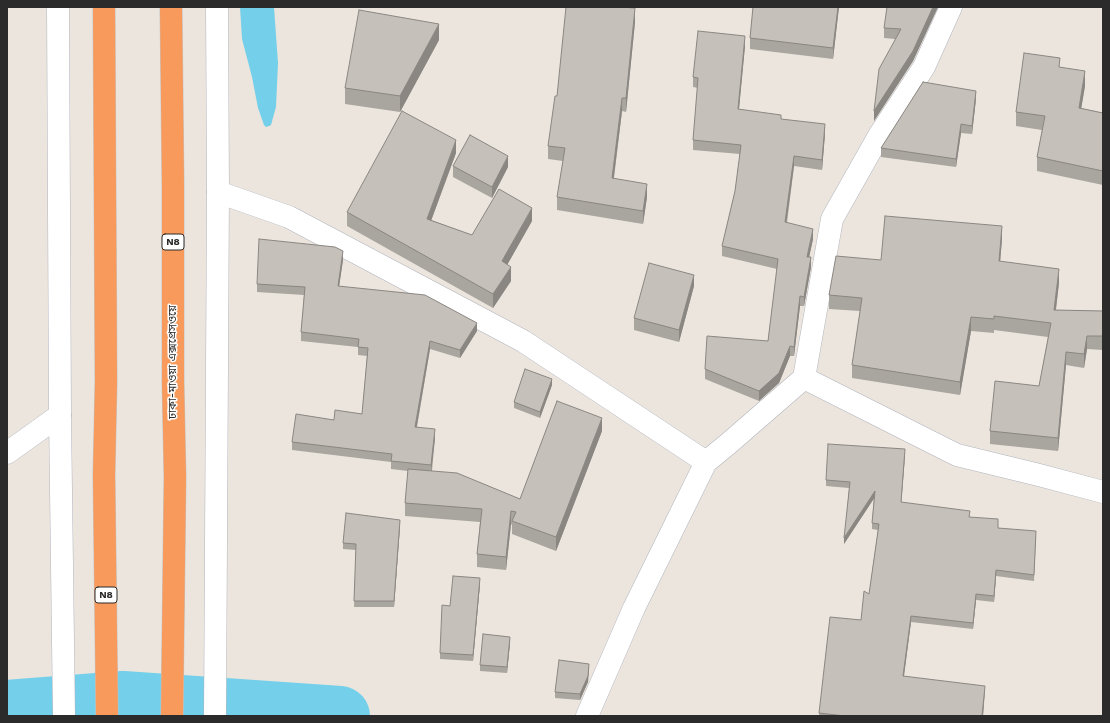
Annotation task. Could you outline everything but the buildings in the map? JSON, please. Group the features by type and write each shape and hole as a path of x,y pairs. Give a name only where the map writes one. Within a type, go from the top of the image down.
{"highway":[{"name":"N8","path":"104,7 106,367 104,475 107,716"},
{"name":"ঢাকা-মাওয়া এক্সপ্রেসওয়ে","path":"171,7 173,186 172,382 175,477 172,716"}],"street":[{"path":"58,7 60,415 64,716"},
{"path":"215,716 218,192 217,7"},
{"path":"587,716 634,608 706,462 804,378 832,219 880,134 924,67 951,7"},
{"path":"218,192 289,217 523,341 706,462"},
{"path":"804,378 957,455 1103,492"},
{"path":"7,453 60,415"}],"water":[{"path":"240,7 274,7 278,63 276,107 271,125 266,127 258,108 242,39"}],"waterway":[{"path":"7,710 123,701 340,716"}]}
